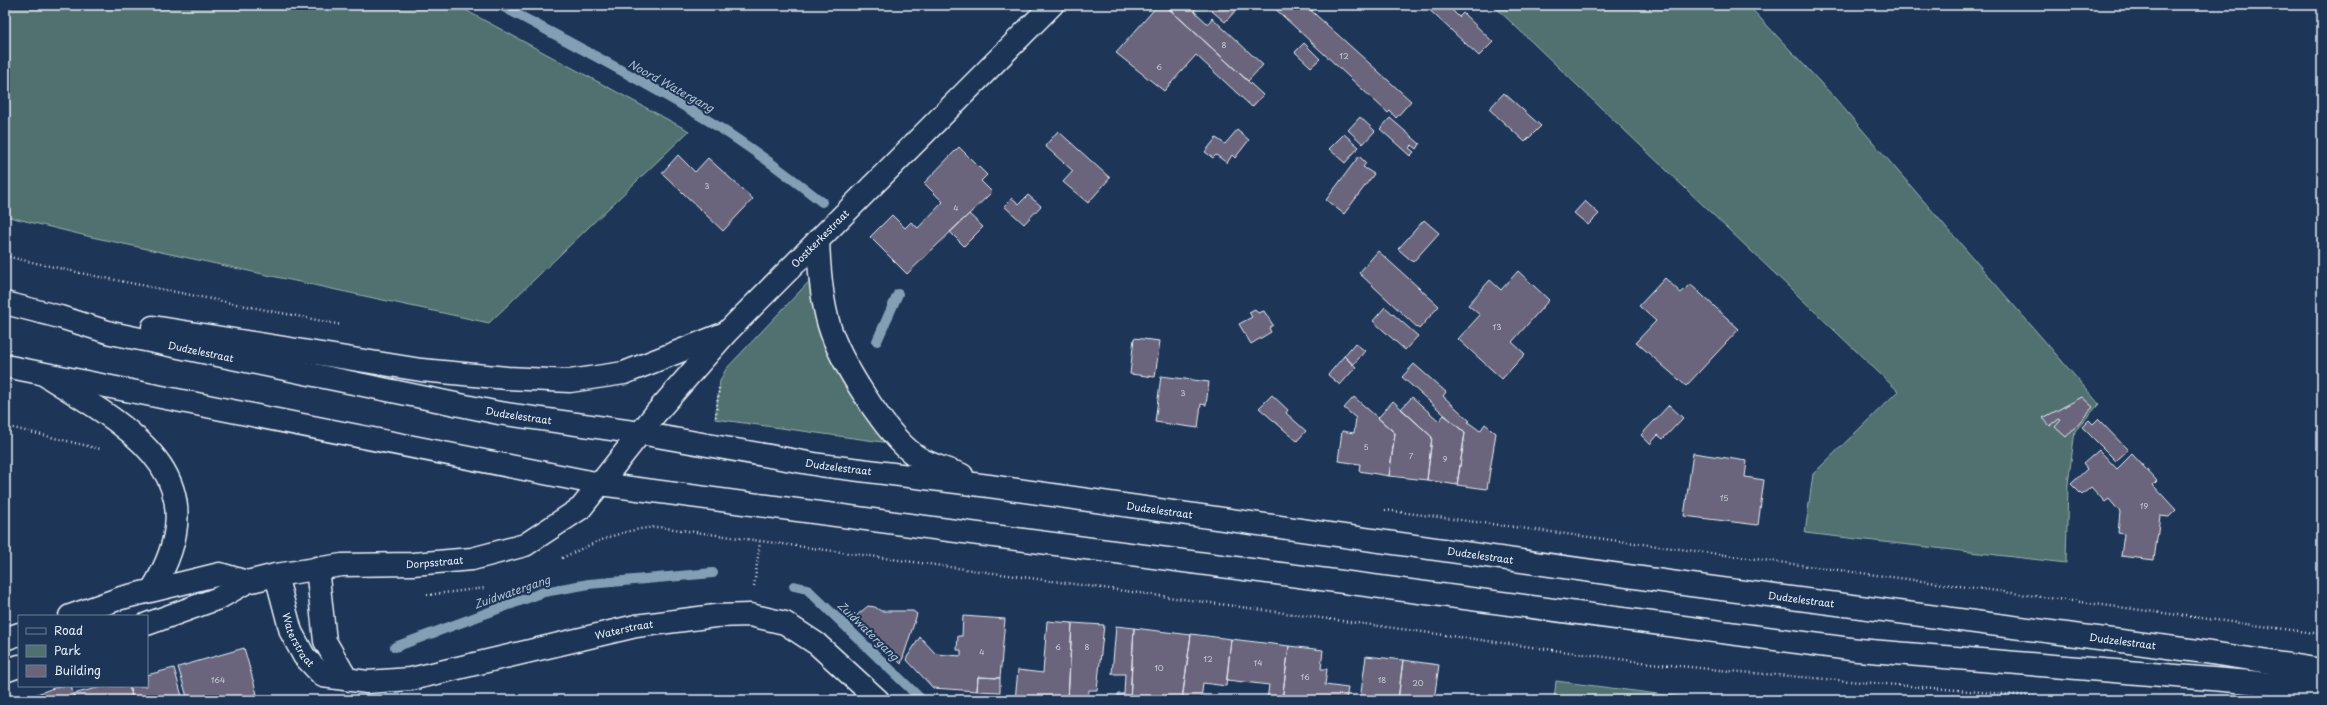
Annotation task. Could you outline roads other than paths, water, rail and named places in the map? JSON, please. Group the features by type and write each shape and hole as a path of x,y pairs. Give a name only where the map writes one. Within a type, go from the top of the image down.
{"main road":[{"name":"Oostkerkestraat","path":"600,484 640,433 726,333 1052,5"},
{"path":"818,240 819,271 829,326 850,372 879,415 904,446 917,457 989,486"},
{"name":"Dudzelestraat","path":"5,303 60,317 111,333 484,410 640,433 820,465 989,486 1691,585 2198,651 2322,670"},
{"path":"60,317 119,322 421,370 507,378 570,381 624,373 726,333"},
{"path":"5,366 600,484 1858,650 2322,688"},
{"path":"43,374 116,419 145,445 168,474 176,500 177,528 172,550 164,571 152,590"},
{"name":"Dorpsstraat","path":"148,624 220,598 247,582 276,575 317,568 472,559 524,545 581,508 600,484"},
{"name":"Waterstraat","path":"317,568 325,641 346,678"},
{"path":"73,615 121,598 220,574 247,582"},
{"name":"Waterstraat","path":"276,575 291,632 304,656 324,676 367,682 412,679 636,626 715,616 750,615 785,623 798,631 817,644 878,700"},
{"path":"5,639 18,634"},
{"path":"5,671 18,666"}],"waterway":[{"name":"Noord Watergang","path":"500,5 631,76 709,121 794,180 822,202"},
{"name":"Zuidwatergang","path":"877,341 898,294"},
{"name":"Zuidwatergang","path":"395,647 544,592 589,584 713,573"},
{"name":"Zuidwatergang","path":"794,586 807,589 922,700"}]}
